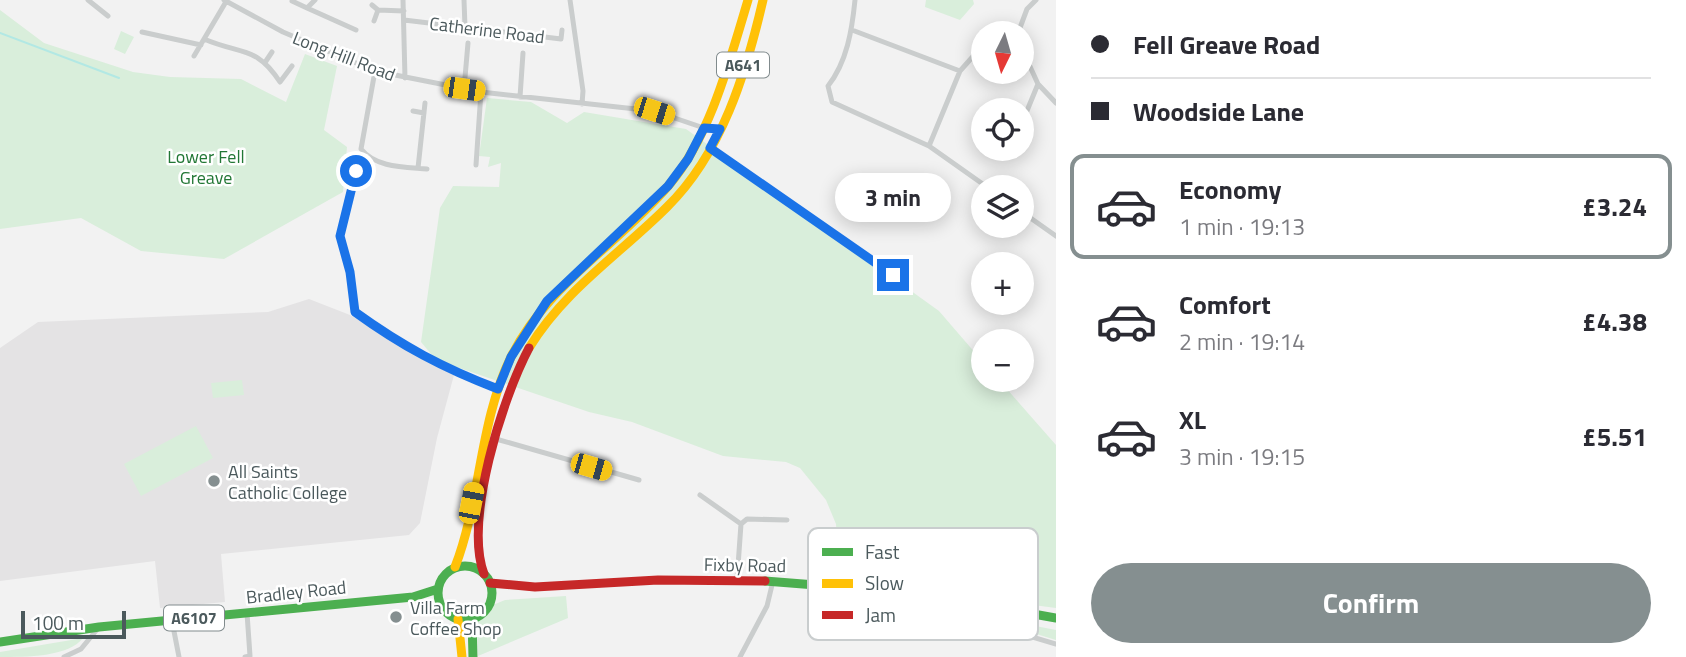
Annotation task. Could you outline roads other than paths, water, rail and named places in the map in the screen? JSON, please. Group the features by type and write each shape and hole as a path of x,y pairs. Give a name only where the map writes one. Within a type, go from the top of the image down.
{"main road":[{"name":"A641","path":"438,589 443,576 455,567 461,557 481,455 498,389 511,357 547,301 668,186 688,159 704,128 737,41 748,0"},
{"name":"A641","path":"492,596 490,583 477,559 475,545 482,498 515,375 537,334 568,297 681,192 720,129 763,0"},
{"path":"455,567 470,566 484,574"},
{"name":"Fixby Road","path":"492,596 516,588 626,579 808,583"},
{"name":"Fixby Road","path":"490,583 516,588"},
{"path":"438,589 439,602 450,615 458,619 472,619 485,610 492,596"},
{"name":"Bradley Road","path":"0,642 99,627 413,597 438,589"},
{"name":"Bradley Road","path":"413,597 439,602"},
{"name":"Fixby Road","path":"1038,614 1056,618"},
{"path":"458,619 462,657"},
{"path":"472,619 473,657"}],"street":[{"path":"88,0 108,16"},
{"path":"194,56 226,0"},
{"name":"Long Hill Road","path":"226,0 312,46 375,71 481,92 654,111 704,128 720,129"},
{"path":"307,8 315,0"},
{"path":"403,0 405,78"},
{"path":"464,0 465,27"},
{"path":"570,0 582,104"},
{"path":"855,0 852,30 839,73 828,86 832,102 929,146 971,176"},
{"path":"1022,21 1027,9 1036,0"},
{"path":"292,1 356,30"},
{"path":"372,5 378,10 404,12"},
{"path":"374,21 378,10"},
{"name":"Catherine Road","path":"404,20 561,39 562,30"},
{"path":"852,30 960,71"},
{"path":"142,32 246,51 266,61 280,82 292,66"},
{"path":"464,89 468,43"},
{"path":"266,61 272,52"},
{"path":"520,97 523,53"},
{"path":"929,146 960,71 971,59"},
{"path":"522,62 530,62"},
{"path":"375,71 361,145 366,155 391,165 427,170"},
{"path":"1034,75 1038,84 1056,103"},
{"path":"1032,98 1038,84"},
{"path":"481,92 477,161 488,159"},
{"path":"418,168 425,103"},
{"path":"413,111 424,113"},
{"path":"710,148 893,275"},
{"path":"366,155 356,171 340,236 350,272 355,312 400,344 442,367 498,389"},
{"path":"1034,220 1056,236"},
{"path":"496,439 639,480"},
{"path":"700,495 741,524"},
{"path":"737,580 741,524 747,519 787,520"},
{"path":"740,657 767,606 773,581"},
{"path":"245,657 250,656 247,613"},
{"path":"172,621 178,657"},
{"path":"64,657 82,649 99,627"},
{"path":"1038,639 1056,644"}],"waterway":[{"path":"0,33 119,78"}],"place":[{"name":"All Saints Catholic College","path":"214,481"},
{"name":"Villa Farm Coffee Shop","path":"396,617"}],"park label":[{"name":"Lower Fell Greave","path":"206,166"}]}
